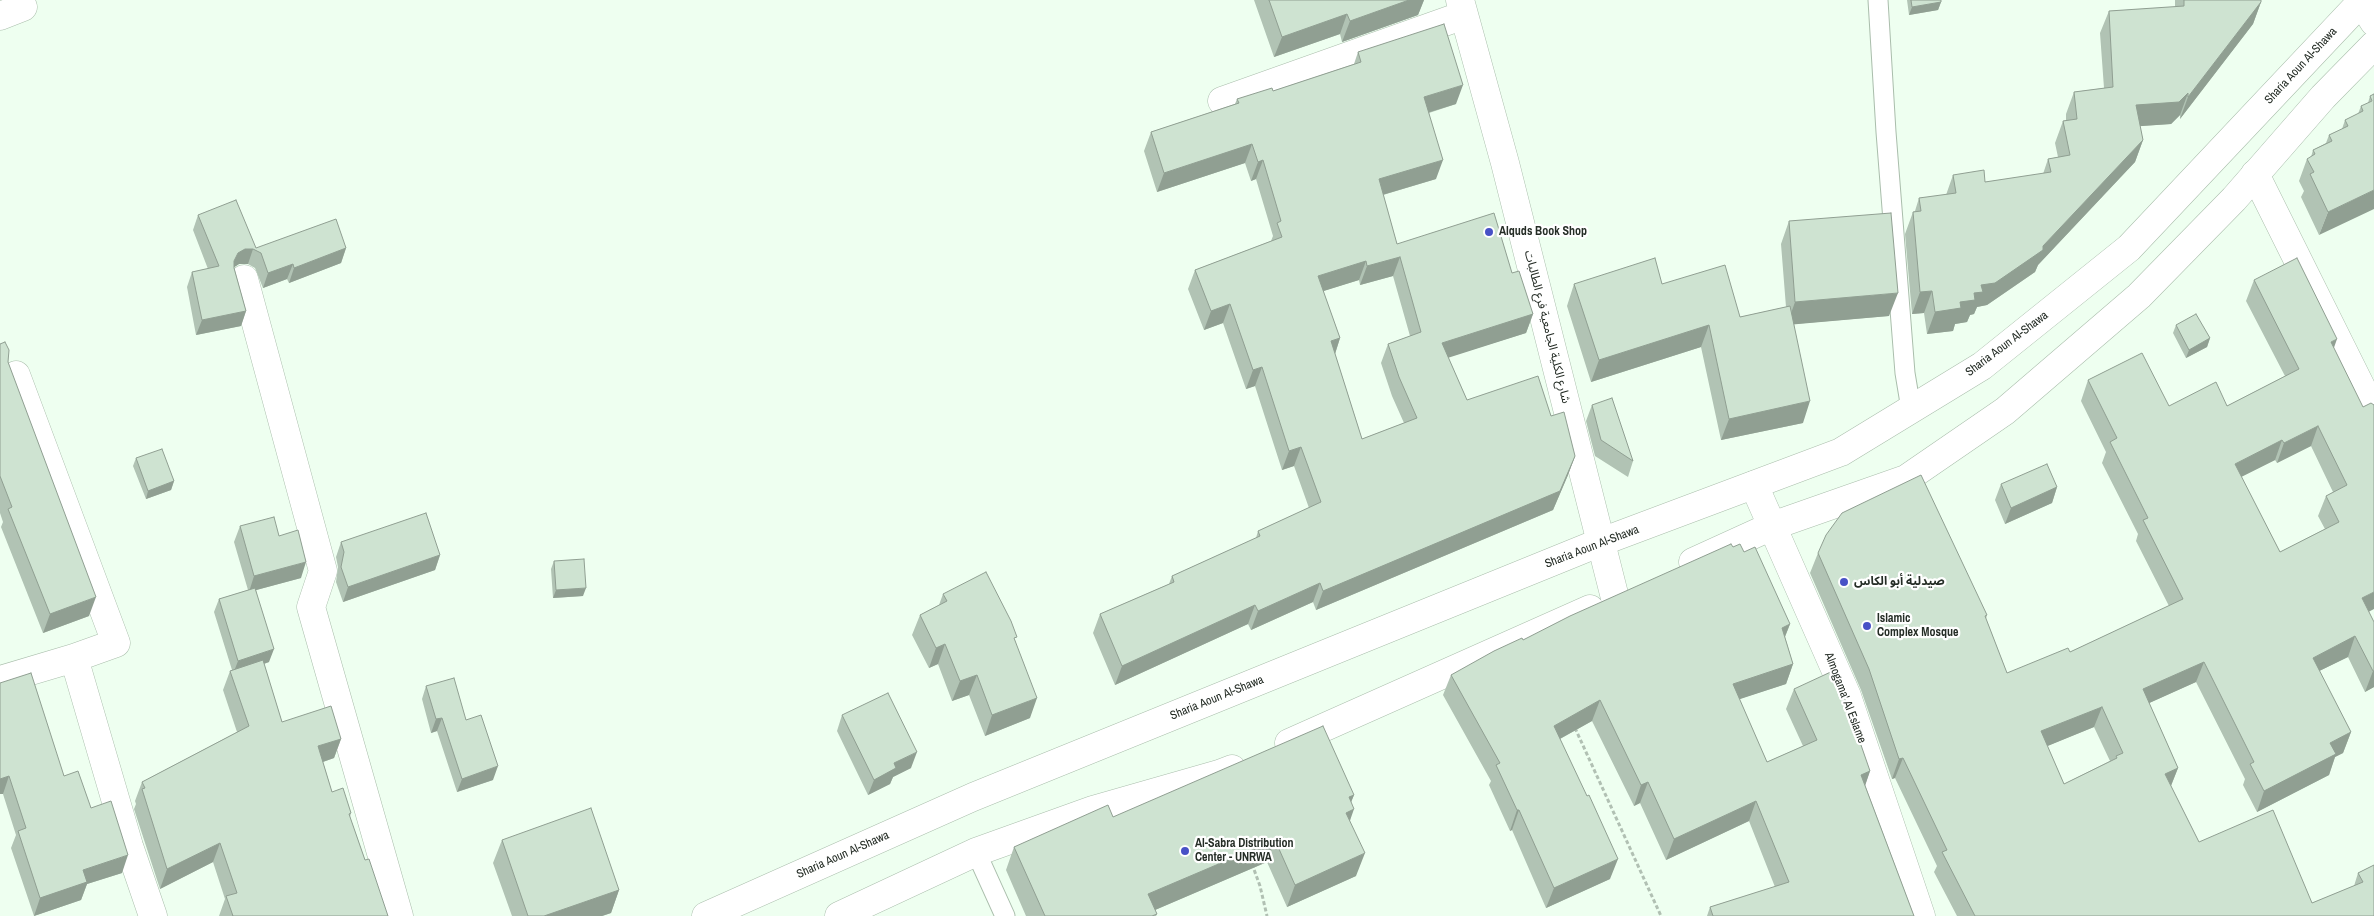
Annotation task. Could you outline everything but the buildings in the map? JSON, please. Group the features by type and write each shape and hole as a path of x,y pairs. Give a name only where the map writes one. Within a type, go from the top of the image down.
{"main road":[{"path":"0,16 23,7 20,0"},
{"name":"Sharia Aoun Al-Shawa","path":"706,916 973,797 1601,542 1841,452 1982,366 2129,248 2364,6"},
{"path":"1222,102 1462,8"},
{"name":"شارع الكلية الجامعية فرع الطالبات","path":"1462,8 1505,163 1615,598"},
{"path":"1668,573 1772,526 1906,479 2005,411 2139,296 2256,174 2323,97 2374,45"},
{"path":"2256,174 2374,412"},
{"path":"244,279 323,571 311,607 399,916"},
{"path":"0,680 74,658 116,643 16,375"},
{"name":"Almogama' Al Eslame","path":"1754,485 1847,696 1920,916"},
{"path":"839,916 976,852 1093,810 1219,774 1642,586"},
{"path":"74,658 128,846 153,916"}],"lane":[{"path":"1878,0 1886,142 1905,373 1911,410"},
{"path":"976,852 1005,916"}],"path":[{"path":"1574,725 1661,916"},
{"path":"1250,858 1260,886 1267,916"}],"place":[{"name":"Alquds Book Shop","path":"1489,232"},
{"name":"صيدلية أبو الكاس","path":"1844,582"},
{"name":"Islamic Complex Mosque","path":"1867,626"},
{"name":"Al-Sabra Distribution Center - UNRWA","path":"1185,851"}]}
